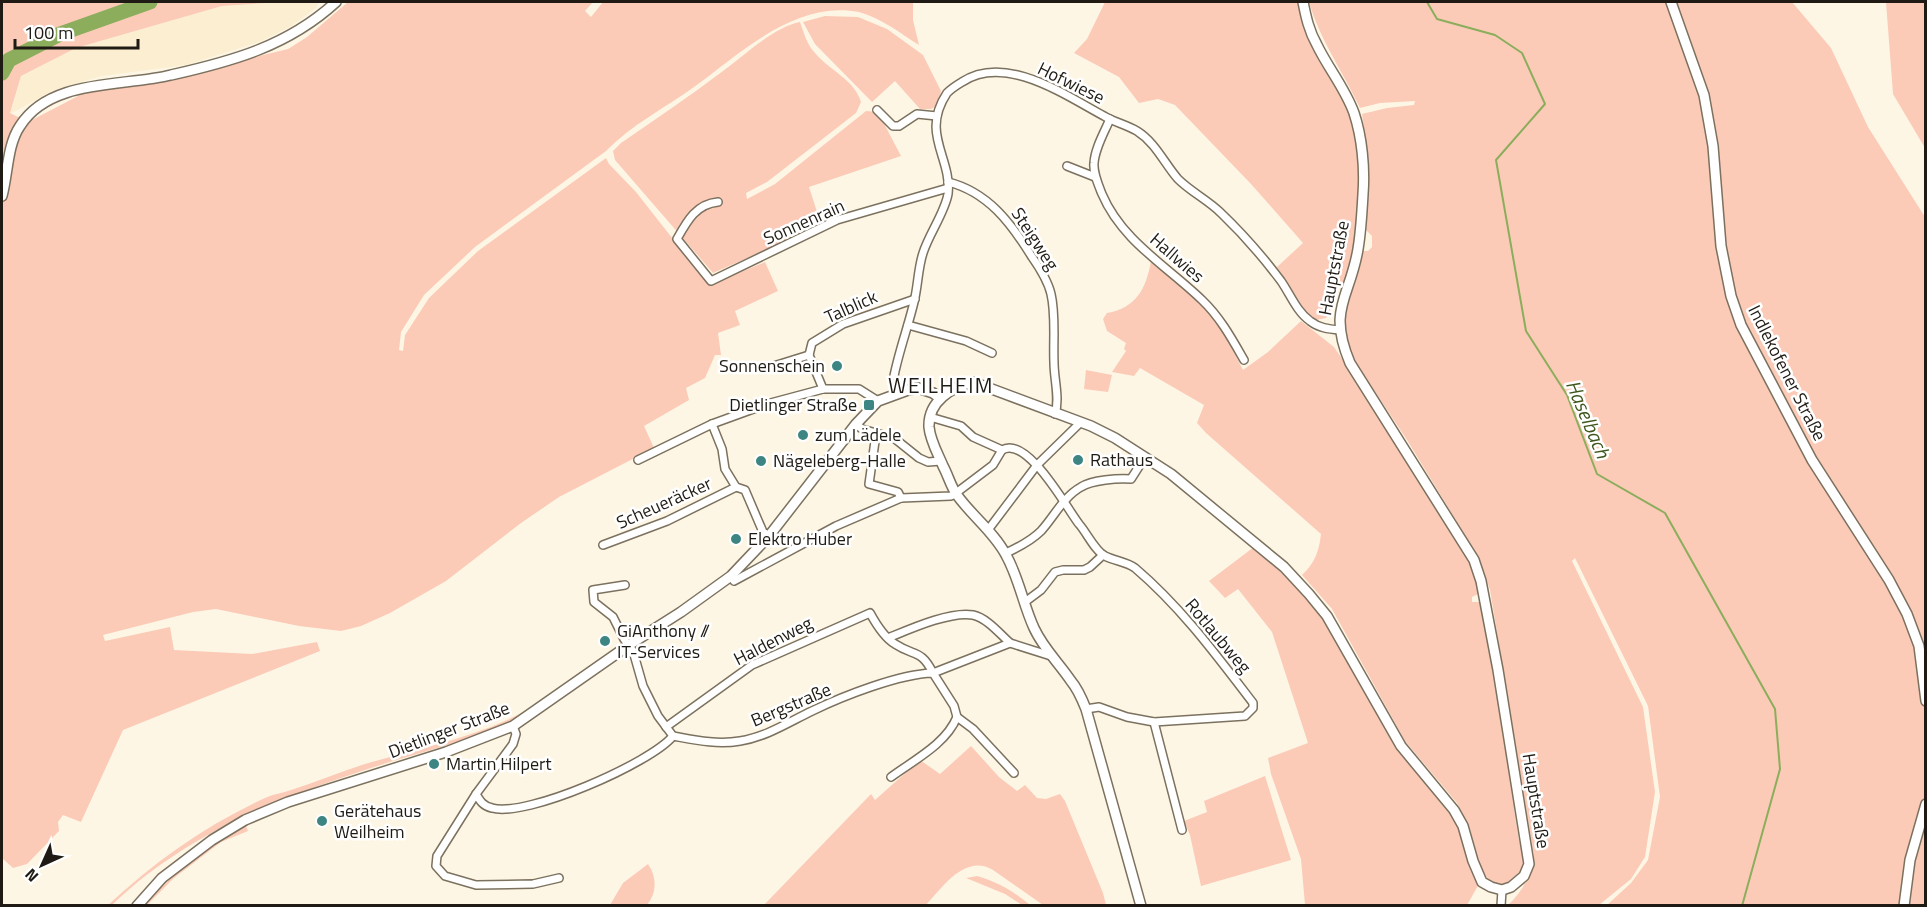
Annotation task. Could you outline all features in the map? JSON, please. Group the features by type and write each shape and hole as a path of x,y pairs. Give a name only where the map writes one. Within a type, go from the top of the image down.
{"street":[{"path":"2,196 19,127 33,110 45,103 82,88 169,76 252,53 301,30 336,2"},
{"name":"Hauptstraße","path":"1303,2 1308,27 1343,88 1354,114 1362,152 1364,192 1358,249 1341,304 1340,330 1344,348 1350,363 1474,560 1481,581 1528,852 1528,864 1524,876 1511,887 1502,890"},
{"name":"Indlekofener Straße","path":"1671,2 1704,95 1713,146 1720,246 1731,296 1742,326 1812,460 1907,614 1918,646 1926,701"},
{"name":"Hofwiese","path":"937,116 948,92 980,72 995,71 1038,81 1137,131 1159,151 1177,177 1197,196 1220,211 1280,280 1309,321 1323,329 1340,330"},
{"path":"877,110 893,126 899,126 917,114 937,116 939,147 948,185 948,196 923,253 915,299 894,376"},
{"name":"Hallwies","path":"1110,119 1098,145 1094,162 1095,177 1109,210 1144,251 1205,302 1226,329 1244,360"},
{"path":"1068,166 1095,177"},
{"name":"Steigweg","path":"948,185 957,184 988,201 1005,217 1039,267 1051,293 1054,371 1058,406 1055,414"},
{"name":"Sonnenrain","path":"718,202 709,203 695,211 677,239 711,281 837,220 948,185"},
{"name":"Talblick","path":"809,355 812,343 843,324 915,299"},
{"path":"908,325 966,341 992,353"},
{"path":"764,369 809,355 823,389"},
{"path":"1141,906 1086,709 1078,690 1034,627 1006,554 956,493 929,428 930,417 940,398 961,385 973,382 1081,422 1115,438 1171,474 1284,567 1313,599 1341,640 1401,746 1454,810 1463,826 1482,882 1502,890 1501,906"},
{"name":"Dietlinger Straße","path":"137,906 162,878 212,840 245,820 288,802 446,752 513,726 731,576 769,536 856,424 878,401 918,388 940,398"},
{"path":"638,460 712,424 767,404 823,389 859,389 878,401"},
{"path":"930,417 961,426 973,437 1002,450"},
{"path":"988,530 1037,465 1081,422"},
{"path":"712,424 722,449 725,469 736,487 744,490 763,532 769,536"},
{"path":"856,424 862,429 894,438 919,458 928,462 941,461"},
{"path":"876,434 869,484 898,492 901,498"},
{"path":"731,576 734,581 837,526 901,498 951,496 993,465 1002,450 1012,447 1022,451 1037,465 1103,555 1083,570 1056,572 1041,590 1025,602"},
{"path":"1006,554 1025,544 1042,530 1063,502 1080,487 1093,482 1131,479 1145,457"},
{"name":"Scheueräcker","path":"603,545 667,521 736,487"},
{"name":"Rotlaubweg","path":"1086,709 1099,707 1127,717 1154,722 1245,717 1253,708 1253,703 1204,639 1172,604 1133,566 1103,555"},
{"path":"476,794 482,804 490,808 499,810 524,808 604,778 666,744 672,736 642,686 633,651 613,617 594,602 593,590 625,585"},
{"name":"Haldenweg","path":"666,727 752,665 870,613 888,638"},
{"path":"891,777 941,740 953,728 957,717 954,706 926,658 895,644 888,638 930,621 973,615 981,618 1010,643 1053,656"},
{"name":"Bergstraße","path":"672,736 728,743 743,741 761,736 818,708 876,686 916,674 933,673 1010,643"},
{"path":"957,717 974,729 1014,773"},
{"path":"1154,722 1182,830"},
{"path":"513,726 516,734 513,744 476,794 436,856 436,866 445,876 476,885 533,884 559,878"},
{"path":"1904,906 1910,860 1926,804"}],"shaded area":[{"path":"2,2 281,2 222,6 76,48 21,76 10,113 28,122 82,94 153,82 288,49 307,37 348,2 593,2 585,11 591,17 603,2 913,2 913,20 919,45 883,22 859,12 835,10 791,21 750,45 694,87 637,125 606,151 475,247 424,295 401,332 399,350 403,351 405,335 429,298 478,251 606,158 636,192 709,285 765,262 778,291 735,311 740,325 718,333 721,355 715,355 705,378 686,388 689,400 644,426 654,448 559,497 521,523 446,581 390,613 361,626 341,631 299,626 216,609 193,612 103,635 105,641 170,627 174,650 252,654 317,642 320,651 123,730 81,822 63,815 58,822 59,831 27,864 13,868 2,858"},
{"path":"319,2 316,8 290,27 259,42 186,65 102,76 54,90 10,114 21,76 76,48 222,6"},
{"path":"1105,2 1297,2 1314,50 1349,113 1355,130 1361,166 1359,221 1349,272 1346,280 1334,293 1326,318 1316,320 1307,313 1277,267 1303,243 1251,184 1175,105 1158,99 1139,103 1119,77 1074,53 1087,39"},
{"path":"1309,2 1792,2 1831,48 1868,127 1925,217 1925,905 1607,905 1631,883 1648,860 1660,797 1648,706 1575,558 1572,561 1643,707 1655,792 1645,857 1631,879 1599,905 1508,905 1525,883 1534,856 1490,590 1479,558 1407,440 1354,360 1344,331 1344,303 1363,251 1368,251 1372,247 1372,236 1366,230 1366,143 1362,114 1414,105 1415,101 1380,103 1360,108 1325,43"},
{"path":"1886,2 1925,2 1925,148 1893,94"},
{"path":"825,16 858,17 887,29 923,55 941,91 938,105 931,109 920,109 895,81 872,102 815,44 803,22"},
{"path":"800,22 812,50 853,87 861,102 856,113 767,182 746,193 747,199 775,184 866,111 878,112 901,156 809,187 820,221 762,255 761,252 713,273 615,160 613,151 769,36"},
{"path":"1151,261 1208,312 1223,332 1243,370 1268,352 1301,321 1334,347 1385,422 1472,565 1480,593 1472,597 1472,602 1483,602 1516,801 1514,809 1519,841 1523,847 1525,864 1515,881 1499,885 1489,880 1481,870 1470,829 1457,803 1405,741 1332,609 1302,575 1316,556 1321,534 1206,433 1197,423 1204,405 1140,368 1134,376 1112,372 1126,351 1124,349 1126,343 1107,331 1103,319 1107,313 1125,307 1138,296 1146,280"},
{"path":"1086,370 1112,375 1108,392 1084,389"},
{"path":"1254,547 1315,607 1421,776 1453,816 1463,841 1470,869 1479,884 1467,905 1305,905 1301,859 1271,774 1268,758 1308,743 1272,632 1238,589 1225,598 1209,581"},
{"path":"529,709 530,711 514,720 480,734 317,786 244,817 174,855 112,905 107,906 143,874 201,832 271,795 490,727"},
{"path":"971,746 999,777 1017,791 1025,785 1037,798 1046,799 1060,794 1065,801 1106,905 1043,905 993,870 983,866 973,866 955,875 926,905 763,906 871,794 875,800 920,760 940,774"},
{"path":"1265,776 1291,860 1201,886 1190,835 1184,821 1207,812 1204,801"},
{"path":"246,826 248,831 221,842 174,878 147,905 142,906 207,848 235,830"},
{"path":"648,864 655,885 653,895 647,905 610,905 623,883"},
{"path":"977,876 1005,888 1030,905 1022,905 1005,894 966,878"}],"waterway":[{"path":"2,73 9,60 60,34 150,2"},
{"name":"Haselbach","path":"1427,2 1437,19 1495,35 1522,53 1545,104 1496,160 1526,331 1567,395 1597,474 1665,513 1775,709 1780,769 1742,906"}],"place":[{"name":"Sonnenschein","path":"837,366"},
{"name":"Dietlinger Straße","path":"869,405"},
{"name":"zum Lädele","path":"803,435"},
{"name":"Rathaus","path":"1078,460"},
{"name":"Nägeleberg-Halle","path":"761,461"},
{"name":"Elektro Huber","path":"736,539"},
{"name":"GiAnthony // IT-Services","path":"605,641"},
{"name":"Martin Hilpert","path":"434,764"},
{"name":"Gerätehaus Weilheim","path":"322,821"}],"district":[{"name":"WEILHEIM","path":"941,386"}]}
